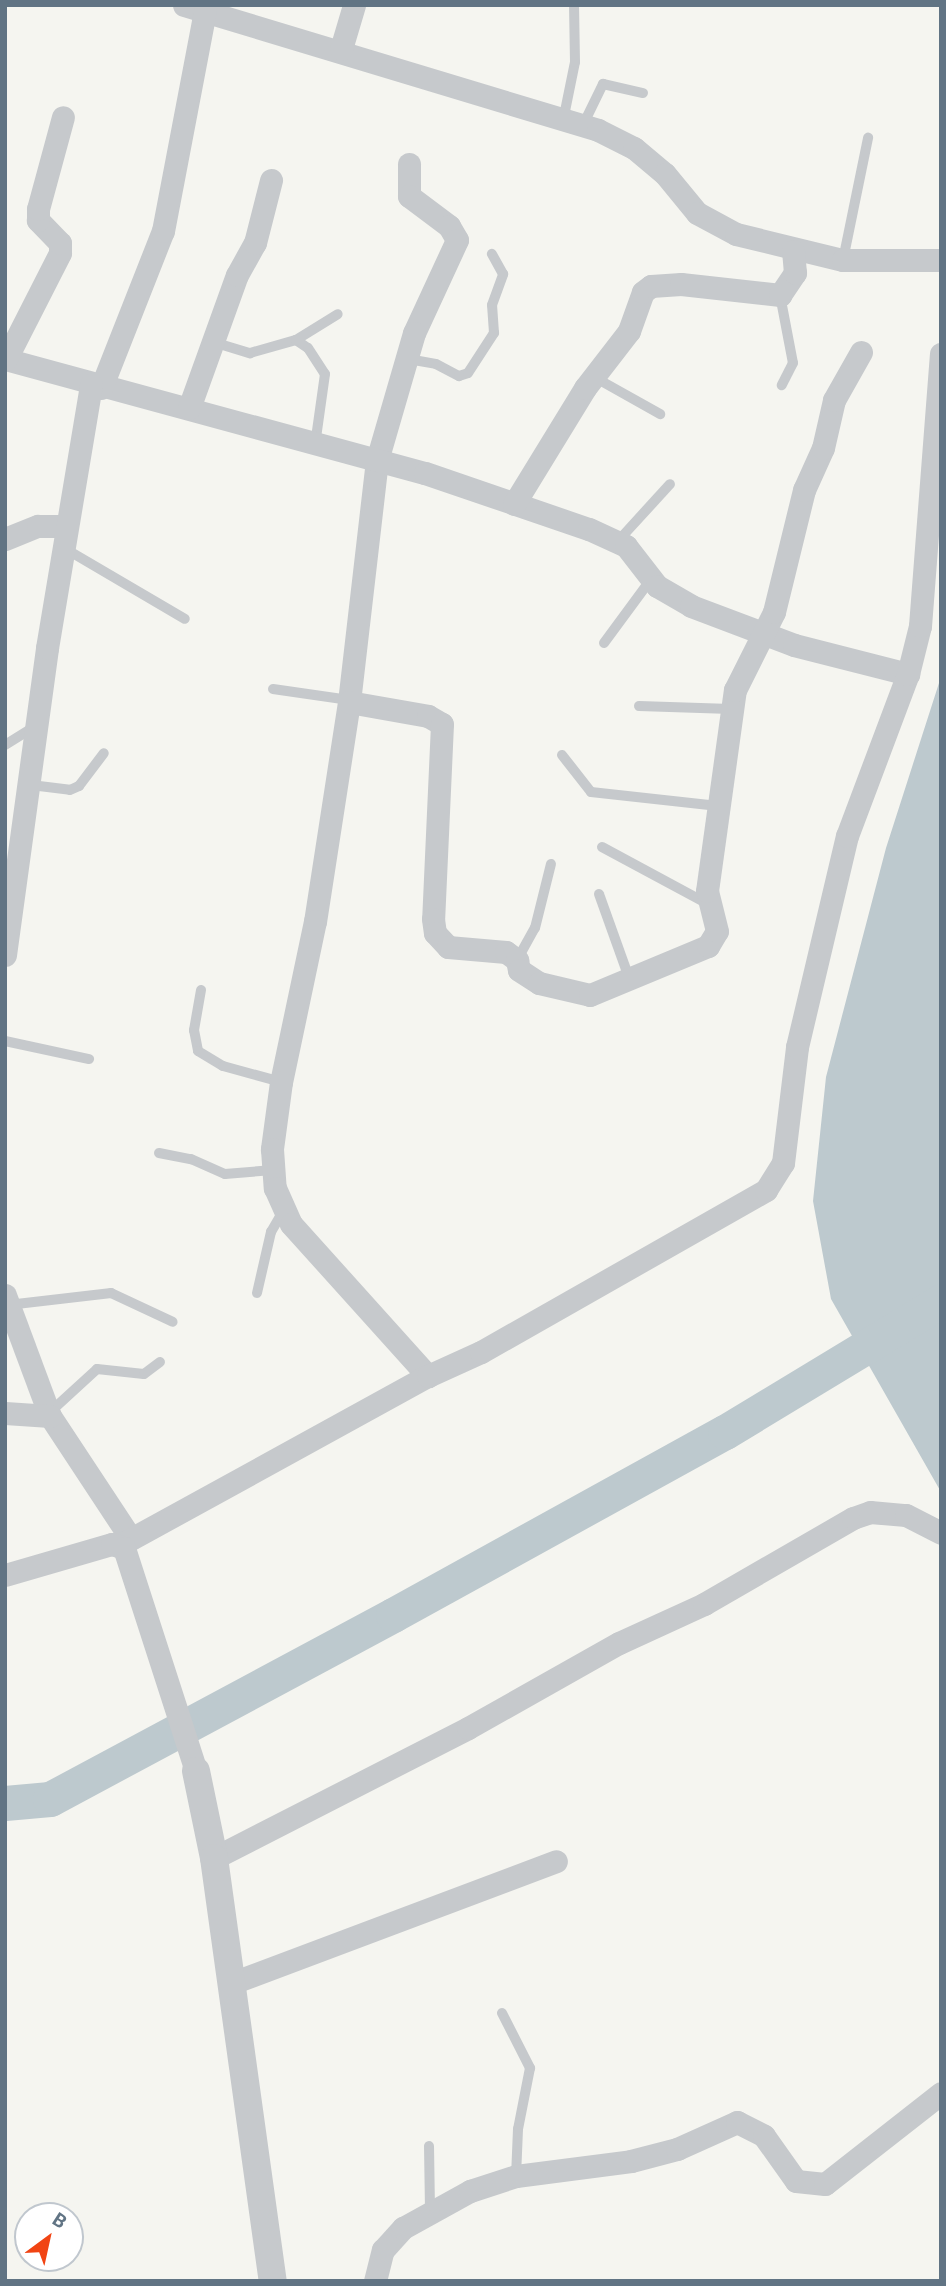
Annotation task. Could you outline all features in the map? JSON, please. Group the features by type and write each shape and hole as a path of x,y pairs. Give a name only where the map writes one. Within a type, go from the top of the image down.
{"street":[{"path":"341,49 355,5"},
{"path":"5,955 65,537 96,386 163,231 205,9 573,123 634,148 665,174 704,218 736,234 793,251 843,260 941,260"},
{"path":"64,117 38,209 38,220 60,243 60,253 6,359 96,386 189,408 377,460 514,504 618,541 632,551 652,578 685,603 762,632 908,674"},
{"path":"409,164 409,196 449,226 457,240 420,317 377,460 349,701 315,921 281,1082 273,1170 283,1211 313,1250 428,1376"},
{"path":"189,408 237,275 255,243 271,180"},
{"path":"514,504 594,377 629,331 643,292 651,286 681,284 780,296 795,273 793,251"},
{"path":"349,701 428,716 442,724 445,734 435,810 435,933 448,947 506,952 517,960 525,976 564,992 590,995 708,946 717,931 708,904 718,806 735,690 778,598 790,537 835,400 861,352"},
{"path":"5,1575 126,1542 428,1376 481,1352 766,1190 783,1163 797,1047 847,836 908,674 920,626 941,354"},
{"path":"5,540 38,526 65,537"},
{"path":"7,1300 49,1415 126,1542 196,1771 214,1858 273,2281"},
{"path":"5,1413 49,1415"},
{"path":"214,1858 468,1728 620,1643 704,1604 853,1518 870,1512 906,1515 941,1534"},
{"path":"232,1983 556,1861"},
{"path":"375,2281 378,2260 391,2239 430,2212 470,2191 516,2176 631,2161 677,2150 737,2122 764,2136 796,2181 825,2184 941,2093"}],"lane":[{"path":"573,123 574,6"},
{"path":"573,123 603,84 643,93"},
{"path":"843,260 868,138"},
{"path":"408,359 436,364 459,376 468,373 494,332 492,305 503,274 492,254"},
{"path":"780,296 793,363 782,385"},
{"path":"213,342 250,353 296,340 338,314"},
{"path":"296,340 308,348 325,374 315,444"},
{"path":"594,377 660,415"},
{"path":"618,541 670,485"},
{"path":"65,537 185,619"},
{"path":"604,643 652,578"},
{"path":"273,689 349,701"},
{"path":"639,706 731,709"},
{"path":"5,745 38,725"},
{"path":"31,785 71,790 104,754"},
{"path":"562,755 591,792 718,806"},
{"path":"602,847 708,904"},
{"path":"517,960 534,929 551,864"},
{"path":"599,894 629,978"},
{"path":"201,990 194,1030 198,1051 223,1066 281,1082"},
{"path":"5,1041 89,1059"},
{"path":"159,1153 225,1174 273,1170"},
{"path":"257,1293 271,1232 283,1211"},
{"path":"7,1300 111,1293 173,1322"},
{"path":"49,1415 97,1369 144,1374 160,1362"},
{"path":"502,2013 530,2068 518,2129 516,2176"},
{"path":"429,2146 430,2212"}],"shaded area":[{"path":"941,659 941,1492 831,1299 813,1201 826,1077 886,848 939,683"}],"waterway":[{"path":"5,1803 50,1799 393,1615 725,1432 941,1301"}]}
